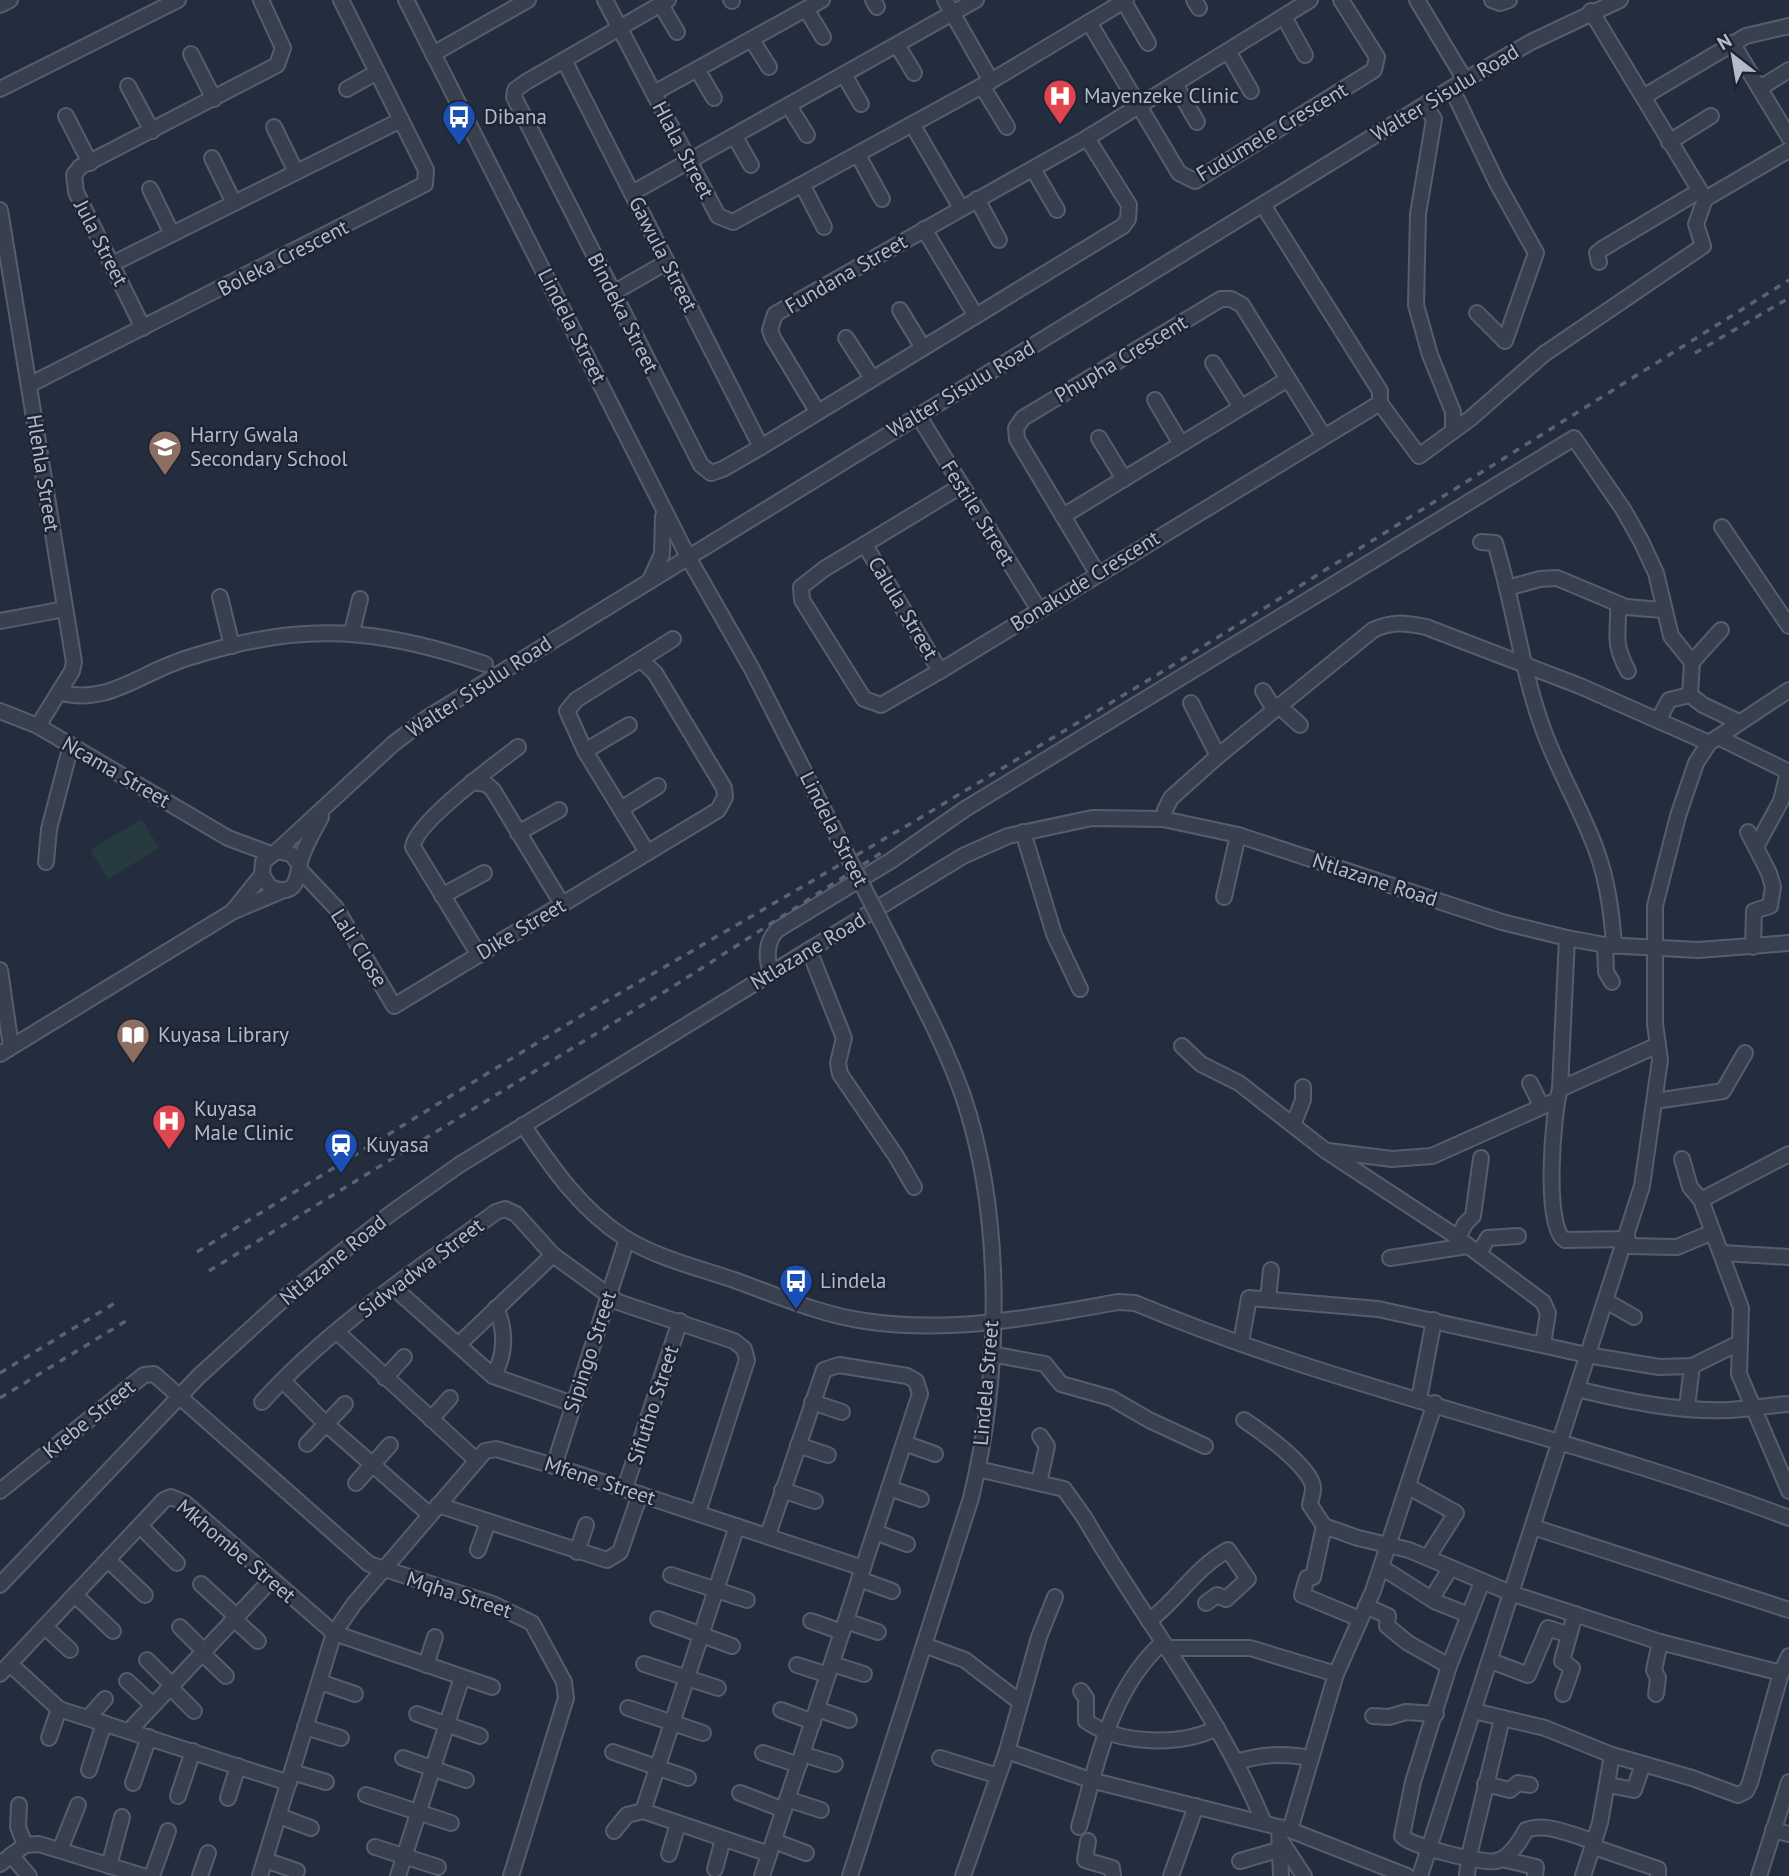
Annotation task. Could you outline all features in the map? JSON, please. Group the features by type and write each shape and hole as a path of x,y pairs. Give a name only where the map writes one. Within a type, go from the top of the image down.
{"street":[{"path":"0,5 10,0"},
{"path":"0,89 178,0"},
{"path":"66,116 90,163 271,69 282,60 281,41 261,0"},
{"name":"Boleka Crescent","path":"29,385 421,188 427,179 426,170 341,0"},
{"name":"Lindela Street","path":"406,0 688,557 752,668 942,1042 972,1126 984,1178 990,1232 992,1323 978,1469 850,1876"},
{"path":"433,54 528,0"},
{"name":"Hlala Street","path":"605,0 718,216 727,221 741,220 803,186 987,84 1125,1 1148,43"},
{"path":"654,93 822,0"},
{"path":"944,0 1007,127"},
{"path":"632,193 976,0"},
{"name":"Fundana Street","path":"817,411 770,330 772,319 782,309 1087,138 1310,0"},
{"name":"Fudumele Crescent","path":"1089,22 1179,173 1189,181 1200,179 1374,70 1377,57 1342,0"},
{"path":"1492,0 1500,3 1509,0"},
{"name":"Walter Sisulu Road","path":"274,853 325,810 383,752 427,718 1465,80 1591,12 1619,0"},
{"path":"664,2 677,32"},
{"name":"Bindeka Street","path":"664,2 526,82 515,90 514,97 701,465 711,473 761,447 1123,226 1128,219 1129,205 1087,138"},
{"path":"1423,2 1465,80"},
{"path":"806,9 823,37"},
{"path":"1262,205 1380,391 1380,402 1419,456 1453,431 1544,354 1703,246 1697,220 1702,195 1591,12"},
{"path":"1284,17 1305,55"},
{"path":"1643,97 1746,36 1789,26"},
{"path":"752,40 769,67"},
{"path":"1732,43 1789,137"},
{"path":"897,45 914,73"},
{"path":"1228,51 1251,91"},
{"path":"191,54 214,99"},
{"name":"Gawula Street","path":"565,61 761,447"},
{"path":"1760,88 1789,70"},
{"path":"698,71 714,98"},
{"path":"347,89 377,72"},
{"path":"844,75 861,104"},
{"path":"1175,84 1197,122"},
{"path":"128,86 152,131"},
{"path":"1452,89 1497,183 1536,253 1505,341 1477,313"},
{"path":"1425,105 1433,119 1418,215 1416,305 1430,355 1453,412 1453,431"},
{"path":"789,106 807,135"},
{"path":"1669,142 1711,116"},
{"path":"112,264 401,120"},
{"path":"912,124 961,208"},
{"path":"274,127 296,172"},
{"path":"735,137 751,165"},
{"path":"1598,262 1597,253 1602,249 1789,150"},
{"path":"858,155 882,199"},
{"path":"212,158 234,203"},
{"name":"Jula Street","path":"90,163 76,171 74,187 143,328"},
{"path":"1033,169 1056,210"},
{"path":"803,186 824,227"},
{"path":"150,189 172,234"},
{"path":"977,199 999,240"},
{"name":"Hlehla Street","path":"0,211 2,239 29,385 74,662 38,726"},
{"path":"924,229 976,316"},
{"path":"613,293 667,262"},
{"name":"Phupha Crescent","path":"1097,573 1017,439 1016,428 1023,418 1221,299 1231,299 1242,305 1324,436"},
{"path":"900,310 923,348"},
{"path":"846,338 872,378"},
{"path":"1213,363 1241,407"},
{"path":"1063,516 1287,379"},
{"path":"1155,400 1181,444"},
{"name":"Bonakude Crescent","path":"961,485 805,582 800,592 802,600 864,699 870,702 881,705 889,702 1380,402"},
{"name":"Festile Street","path":"918,415 1039,610"},
{"path":"1099,438 1124,479"},
{"path":"771,973 768,948 770,937 777,930 892,860 965,809 1574,438 1623,509 1641,541 1656,573 1671,636 1692,662"},
{"path":"649,581 664,547 663,507"},
{"path":"1722,527 1789,626"},
{"path":"1481,542 1495,543 1524,666 1543,729 1597,850 1612,906 1606,972 1612,982"},
{"name":"Calula Street","path":"865,545 940,671"},
{"path":"1507,588 1540,579 1557,578 1618,604 1663,610"},
{"path":"220,597 232,646"},
{"path":"352,632 360,598"},
{"path":"1618,604 1620,619 1615,648 1628,671"},
{"path":"0,621 65,609"},
{"path":"1166,810 1171,798 1276,707 1373,630 1388,623 1426,627 1789,772 1781,801 1757,845"},
{"path":"1690,695 1692,662 1721,630"},
{"path":"59,692 78,697 106,695 174,663 232,646 285,635 352,632 390,637 485,664"},
{"path":"647,852 585,751 567,711 576,700 642,662 673,639"},
{"name":"Dike Street","path":"394,1006 718,810 725,797 724,788 654,673 642,662"},
{"path":"1263,691 1276,707 1300,725"},
{"path":"1420,1876 1513,1594 1642,1186 1660,1059 1654,949 1655,906 1678,816 1696,764 1714,740 1788,692"},
{"path":"1659,719 1669,700 1690,695"},
{"path":"1690,695 1703,705 1739,722"},
{"path":"1191,703 1218,756"},
{"name":"Ncama Street","path":"0,711 38,726 228,838 274,853"},
{"path":"585,751 629,725"},
{"path":"46,862 49,829 71,745"},
{"path":"479,955 413,847 413,841 425,826 472,782 518,747"},
{"path":"472,782 486,784 493,790 562,904"},
{"path":"621,809 658,786"},
{"name":"Walter Sisulu Road","path":"300,867 325,810"},
{"path":"518,833 559,810"},
{"name":"Ntlazane Road","path":"0,1586 181,1395 251,1327 326,1264 427,1187 523,1125 963,856 1023,832 1092,818 1139,817 1184,821 1238,835 1502,922 1567,938 1654,949 1753,947 1789,943"},
{"path":"1023,832 1054,934 1080,989"},
{"path":"1748,832 1757,845 1773,887 1770,906 1754,911 1753,947"},
{"path":"1224,897 1238,835"},
{"name":"Ncama Street","path":"228,838 262,872"},
{"path":"0,970 5,1051 232,912 288,889 300,867 291,854 274,853 232,912"},
{"name":"Lali Close","path":"300,867 319,892 336,908 394,1006"},
{"path":"262,872 270,887 288,889"},
{"path":"442,896 484,873"},
{"name":"Lali Close","path":"288,889 319,892"},
{"path":"1567,938 1552,1098 1551,1168 1557,1233 1565,1240 1677,1247 1713,1232"},
{"path":"809,950 844,1038 838,1063 840,1074 914,1187"},
{"path":"1326,1151 1392,1159 1432,1156 1472,1141 1658,1045"},
{"path":"1182,1046 1201,1064 1239,1083 1326,1151 1468,1246 1545,1304 1548,1313 1543,1344"},
{"path":"1654,1101 1723,1091 1745,1053"},
{"path":"1530,1083 1552,1098"},
{"path":"1293,1125 1303,1100 1303,1087"},
{"path":"523,1125 572,1193 627,1239 762,1290 863,1321 909,1325 992,1323 1126,1302 1322,1372 1436,1404 1789,1518"},
{"path":"1701,1200 1789,1154"},
{"path":"1468,1246 1465,1224 1473,1216 1481,1158"},
{"path":"1682,1159 1690,1187 1701,1200 1723,1253 1741,1308 1743,1319 1739,1343 1739,1374 1789,1491"},
{"name":"Sidwadwa Street","path":"262,1402 337,1332 393,1287 496,1212 505,1209 516,1214 552,1255 618,1302 740,1343 747,1354 698,1512"},
{"path":"1390,1258 1468,1246 1488,1238 1518,1236"},
{"name":"Sipingo Street","path":"554,1466 627,1239"},
{"path":"1723,1253 1789,1257"},
{"path":"458,1345 552,1255"},
{"path":"1268,1299 1271,1270"},
{"path":"393,1287 493,1376 573,1404"},
{"path":"1241,1342 1249,1298 1378,1309 1587,1356 1659,1367 1692,1366 1739,1343"},
{"path":"1606,1301 1634,1317"},
{"path":"493,1376 499,1363 504,1334 496,1308"},
{"path":"1419,1399 1434,1320"},
{"name":"Sifutho Street","path":"625,1488 680,1321"},
{"path":"260,1876 334,1633 382,1570 475,1460 337,1332"},
{"path":"991,1354 1045,1364 1061,1384 1111,1398 1149,1420 1205,1446"},
{"path":"385,1378 404,1357"},
{"path":"762,1876 920,1394 919,1383 907,1376 830,1366 820,1375 768,1535"},
{"path":"1687,1408 1692,1366"},
{"name":"Krebe Street","path":"0,1490 144,1375 154,1374 181,1395"},
{"path":"282,1381 373,1465 434,1510 488,1522 601,1560 617,1556 639,1494"},
{"path":"1577,1389 1620,1400 1687,1408 1729,1410 1789,1404"},
{"name":"Mqha Street","path":"181,1395 369,1564 519,1615 538,1630 564,1682 565,1706 511,1876"},
{"path":"431,1419 450,1398"},
{"path":"812,1402 842,1412"},
{"path":"307,1444 345,1404"},
{"path":"1280,1876 1282,1837 1311,1758 1336,1674 1381,1567 1436,1404"},
{"path":"1244,1420 1271,1438 1306,1474 1313,1488 1310,1505 1324,1526 1357,1538 1389,1544 1513,1594 1660,1642 1781,1673"},
{"path":"1039,1483 1046,1446 1040,1436"},
{"path":"904,1443 936,1454"},
{"path":"356,1483 390,1445"},
{"path":"797,1445 828,1455"},
{"name":"Mfene Street","path":"475,1460 485,1451 496,1449 625,1488 768,1535 861,1573 892,1591"},
{"path":"978,1469 1064,1489 1217,1728 1264,1823"},
{"path":"1409,1487 1456,1513 1428,1558"},
{"path":"889,1488 921,1499"},
{"path":"782,1490 815,1502"},
{"name":"Mkhombe Street","path":"5,1669 164,1500 178,1498 334,1633"},
{"path":"478,1550 488,1522"},
{"path":"578,1552 586,1525"},
{"name":"Mkhombe Street","path":"140,1526 177,1563"},
{"path":"643,1811 737,1526"},
{"path":"1324,1526 1313,1577 1307,1578 1303,1595 1363,1613 1388,1616 1387,1626 1408,1643 1449,1666"},
{"path":"1533,1527 1789,1610"},
{"path":"875,1532 907,1544"},
{"path":"1149,1621 1167,1608 1201,1570 1228,1550 1248,1579 1226,1599 1217,1595 1206,1603"},
{"path":"108,1560 145,1595"},
{"path":"1381,1567 1432,1598 1469,1615"},
{"path":"1432,1598 1450,1569"},
{"path":"671,1575 747,1600"},
{"path":"130,1730 271,1580"},
{"path":"1482,1582 1449,1666 1401,1830 1405,1840 1429,1850 1491,1862 1502,1859 1536,1867 1535,1876"},
{"path":"201,1584 258,1641"},
{"path":"75,1595 113,1631"},
{"path":"962,1876 1007,1751 1039,1637 1055,1597"},
{"path":"1563,1694 1572,1670 1562,1661 1575,1614"},
{"path":"658,1619 733,1646"},
{"path":"811,1621 878,1632"},
{"path":"45,1627 70,1650"},
{"path":"180,1627 226,1676"},
{"path":"1491,1661 1528,1675 1548,1628 1569,1635"},
{"path":"334,1633 492,1687"},
{"path":"426,1665 435,1637"},
{"path":"1656,1694 1658,1678 1654,1670 1660,1642"},
{"path":"924,1645 965,1660 1020,1702"},
{"path":"1079,1827 1105,1730 1135,1674 1164,1646 1250,1648 1336,1674"},
{"path":"1474,1711 1545,1728 1612,1755 1738,1795 1742,1794 1750,1783 1781,1673 1789,1656"},
{"path":"147,1660 194,1711"},
{"path":"644,1664 718,1689"},
{"path":"797,1665 864,1674"},
{"path":"5,1669 60,1709 238,1766 326,1783"},
{"path":"398,1876 462,1677"},
{"path":"127,1681 153,1706"},
{"path":"320,1682 355,1694"},
{"path":"1081,1691 1086,1698 1086,1721 1105,1730 1143,1739 1174,1742 1199,1737 1217,1728"},
{"path":"89,1718 105,1699"},
{"path":"628,1708 703,1733"},
{"path":"49,1738 60,1709"},
{"path":"781,1710 849,1720"},
{"path":"1373,1716 1389,1717 1406,1712 1436,1714"},
{"path":"417,1714 481,1736"},
{"path":"1467,1876 1485,1784 1502,1719"},
{"path":"89,1770 104,1723"},
{"path":"305,1727 341,1738"},
{"path":"133,1783 149,1737"},
{"path":"178,1796 193,1751"},
{"path":"1007,1751 1090,1780 1264,1823 1282,1837 1407,1876"},
{"path":"612,1752 688,1778"},
{"path":"763,1753 835,1764"},
{"path":"1236,1762 1261,1754 1281,1753 1311,1758"},
{"path":"1583,1876 1595,1844 1609,1785 1612,1755"},
{"path":"402,1758 466,1780"},
{"path":"940,1758 998,1776"},
{"path":"1609,1785 1634,1790 1643,1764"},
{"path":"228,1798 238,1766"},
{"path":"1759,1876 1789,1782"},
{"path":"1485,1784 1510,1790 1518,1783 1530,1785"},
{"path":"740,1793 785,1805 821,1810"},
{"path":"366,1795 452,1823"},
{"path":"19,1805 18,1827 25,1845"},
{"path":"60,1850 78,1805"},
{"path":"1171,1876 1196,1806"},
{"path":"614,1831 626,1815 643,1811 723,1839 806,1853"},
{"path":"279,1816 311,1828"},
{"path":"109,1866 122,1817"},
{"path":"668,1854 678,1824"},
{"path":"1502,1859 1531,1828 1551,1829 1658,1870 1658,1876"},
{"path":"1773,1829 1789,1835"},
{"path":"152,1876 168,1831"},
{"path":"1240,1861 1282,1837"},
{"path":"1282,1837 1304,1876"},
{"path":"715,1869 723,1839"},
{"path":"1088,1841 1085,1860 1112,1868 1113,1876"},
{"path":"29,1876 6,1860 25,1845 39,1844 143,1876"},
{"path":"375,1847 438,1867"},
{"path":"200,1876 208,1853"},
{"path":"265,1860 297,1871"}],"green space":[{"path":"142,819 159,848 108,879 90,850"}],"railway":[{"path":"197,1252 589,1011 915,821 1175,664 1789,280"},
{"path":"1695,353 1789,298"},
{"path":"209,1271 677,984 884,851"},
{"path":"0,1373 115,1303"},
{"path":"0,1398 126,1321"}],"place":[{"name":"Mayenzeke Clinic","path":"1060,126"},
{"name":"Dibana","path":"459,147"},
{"name":"Harry Gwala Secondary School","path":"165,477"},
{"name":"Kuyasa Library","path":"133,1065"},
{"name":"Kuyasa Male Clinic","path":"169,1151"},
{"name":"Kuyasa","path":"341,1175"},
{"name":"Lindela","path":"796,1311"}]}
